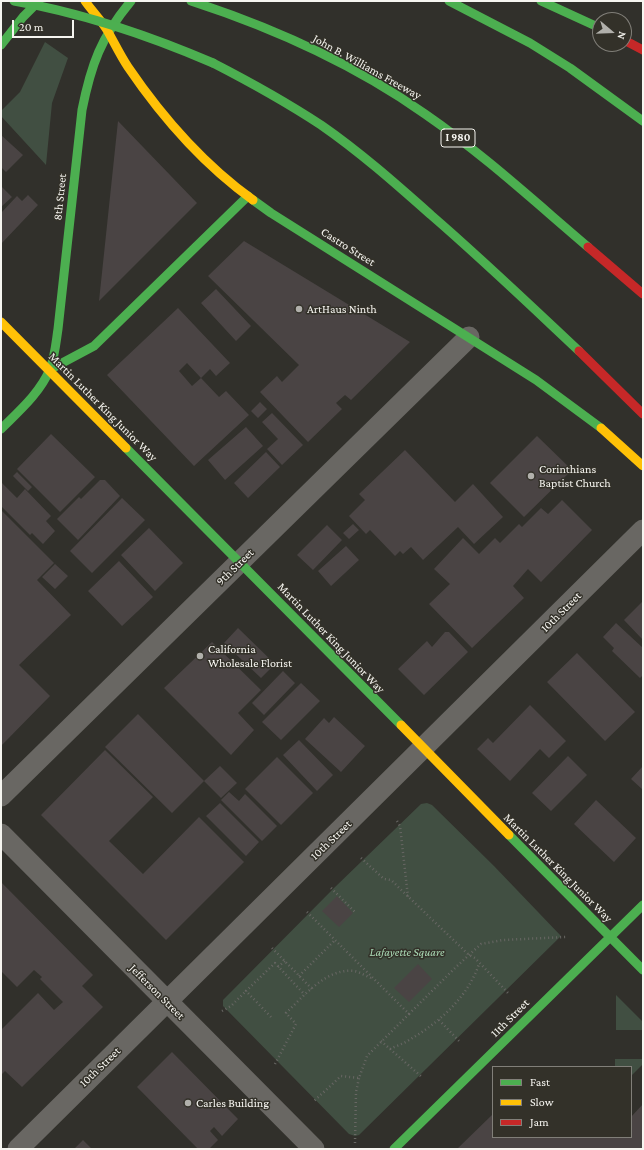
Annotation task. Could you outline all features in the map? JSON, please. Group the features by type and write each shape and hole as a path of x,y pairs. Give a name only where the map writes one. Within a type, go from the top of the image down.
{"main road":[{"path":"14,1 69,12 148,35 233,72 292,107 356,152 452,234 584,356 643,414"},
{"path":"1,45 39,1"},
{"name":"Castro Street","path":"85,1 107,30 130,70 163,114 196,151 248,196 271,213 514,365 576,408 608,434 643,466"},
{"name":"8th Street","path":"1,429 37,391 49,370 53,358 58,329 82,110 90,72 95,55 107,30 131,1"},
{"name":"John B. Williams Freeway","path":"191,1 250,22 302,44 385,88 424,113 497,170 642,293"},
{"path":"449,1 530,43 570,68 643,121"},
{"path":"541,1 592,24"},
{"path":"632,44 643,50"},
{"path":"49,370 94,346 248,196"},
{"name":"Martin Luther King Junior Way","path":"1,322 643,970"},
{"name":"11th Street","path":"394,1149 643,905"}],"street":[{"name":"9th Street","path":"1,796 469,337"},
{"name":"10th Street","path":"18,1149 643,530"},
{"name":"Jefferson Street","path":"1,834 314,1149"}],"path":[{"path":"397,821 400,826 408,898"},
{"path":"361,858 384,879 391,880 468,955 475,958 479,964 509,994"},
{"path":"331,888 356,913"},
{"path":"307,912 409,1014"},
{"path":"355,1142 356,1092 359,1078 367,1056 468,955 481,944 503,940 566,937"},
{"path":"299,976 335,940"},
{"path":"272,948 312,989"},
{"path":"278,967 285,961"},
{"path":"222,1011 231,1006 275,963 305,996"},
{"path":"390,1049 410,1040 439,1020 458,1000 474,976 479,964"},
{"path":"275,1064 296,1024 286,1013 312,989 330,975 340,972 353,971 373,979"},
{"path":"246,991 271,1017"},
{"path":"439,1020 460,1042"},
{"path":"381,1041 423,1078"},
{"path":"313,1102 341,1076 359,1078"}],"green space":[{"path":"45,42 68,58 52,103 46,165 1,116 1,111 20,92"},
{"name":"Lafayette Square","path":"427,803 432,805 494,866 561,936 359,1135 355,1136 349,1134 223,1006 223,1000 334,888 421,804"},
{"path":"616,995 643,1022 643,1030 616,1030"},
{"path":"615,1059 643,1059 643,1064 632,1075 632,1066 615,1066"}],"building":[{"path":"118,121 197,203 99,301"},
{"path":"1,135 23,155 6,172 1,167"},
{"path":"1,186 12,197 1,207"},
{"path":"28,195 38,205 1,244 1,213 17,196 22,201"},
{"name":"ArtHaus Ninth","path":"244,241 410,342 351,400 345,395 336,403 342,409 308,442 260,392 277,376 282,382 299,365 208,276"},
{"path":"216,289 251,326 236,341 201,303"},
{"path":"178,308 230,363 216,376 210,369 201,378 219,397 226,391 249,415 194,466 107,375","holes":["187,363 201,378 192,386 179,371"]},
{"path":"260,402 267,409 258,418 251,411"},
{"path":"272,413 303,445 282,465 267,449 278,439 262,422"},
{"path":"246,427 263,446 225,480 208,460"},
{"path":"51,434 95,477 60,512 17,469"},
{"name":"Corinthians Baptist Church","path":"537,436 572,470 524,517 490,483"},
{"path":"405,450 455,502 473,484 503,517 474,544 458,527 423,560 411,547 403,554 400,551 395,556 370,530 366,534 349,516 365,500 359,494"},
{"path":"266,452 280,467 248,498 234,483"},
{"path":"17,472 32,487 28,491 13,476"},
{"path":"100,480 105,480 120,496 78,540 57,519 79,497 81,499"},
{"path":"2,483 17,498 25,489 51,516 46,521 55,531 43,544 32,533 30,535 1,506"},
{"path":"122,498 145,520 92,573 70,551"},
{"path":"562,500 592,530 541,582 528,569 513,586 524,598 472,648 429,604 450,584 434,569 463,538 479,554 495,538 500,543 519,524 522,527 541,508 548,514"},
{"path":"1,510 54,563 37,580 71,615 19,665 50,696 1,746"},
{"path":"353,524 359,530 349,539 343,533"},
{"path":"327,525 342,540 313,570 297,555"},
{"path":"149,528 183,563 155,591 121,555"},
{"path":"346,546 359,560 331,586 318,571"},
{"path":"119,561 153,597 122,626 88,591"},
{"path":"55,564 68,576 55,589 42,577"},
{"path":"643,601 643,640 624,620"},
{"path":"616,623 643,648 643,675 640,678 612,651 614,648 603,637"},
{"path":"238,628 275,664 261,678 224,643"},
{"path":"445,632 449,632 468,652 424,695 398,669 427,641 432,647"},
{"path":"212,642 261,690 238,713 254,730 231,755 164,688"},
{"path":"577,653 635,712 605,741 547,682"},
{"path":"283,671 295,683 264,715 252,703"},
{"path":"301,683 320,701 281,740 262,722"},
{"path":"530,705 566,741 549,758 540,749 510,781 477,749 488,738 493,743"},
{"path":"138,714 204,781 172,813 105,747"},
{"path":"334,717 365,746 341,772 305,739 324,718 329,723"},
{"path":"299,740 333,775 317,791 283,755"},
{"path":"105,750 153,797 109,841 143,874 199,817 244,862 166,940 41,815"},
{"path":"568,756 587,775 551,811 532,793"},
{"path":"277,757 313,793 281,825 245,789"},
{"path":"220,766 237,783 221,798 204,781"},
{"path":"643,766 643,790 631,779"},
{"path":"229,792 239,801 245,794 277,826 262,841 221,800"},
{"path":"596,800 636,838 614,862 574,824"},
{"path":"220,803 259,842 246,856 206,816"},
{"path":"1,882 93,975 82,986 103,1007 22,1087 5,1071 1,1075 1,1030 38,993 54,1010 63,1002 40,979 42,977 34,970 17,987 1,971"},
{"path":"337,896 353,913 339,927 322,911"},
{"path":"418,964 432,979 409,1002 394,988"},
{"name":"Carles Building","path":"172,1052 238,1119 222,1136 214,1127 210,1131 218,1140 209,1149 198,1149 137,1087"},
{"path":"643,1104 643,1149 457,1149 492,1115 492,1138 632,1138 632,1116"},
{"path":"83,1140 92,1149 74,1149"}],"traffic: fast":[{"path":"14,1 65,12 115,26 164,43 213,63"},
{"path":"1,45 23,17 39,1"},
{"path":"1,429 35,394 46,378 52,364 58,329 85,94 94,65 105,39 131,1"},
{"path":"191,1 283,35 342,63 398,96 467,145 588,247"},
{"path":"449,1 530,43 570,68 643,121"},
{"path":"541,1 592,24"},
{"path":"213,63 295,108 364,157 469,248 579,351"},
{"path":"49,370 94,346 248,196"},
{"path":"253,200 271,213 536,380 601,428"},
{"path":"126,448 401,725"},
{"path":"509,835 643,970"},
{"path":"394,1149 643,905"}],"traffic: slow":[{"path":"85,1 105,26 122,58 141,86 169,122 217,171 253,200"},
{"path":"1,322 126,448"},
{"path":"601,428 643,466"},
{"path":"401,725 509,835"}],"traffic: jam":[{"path":"632,44 643,50"},
{"path":"588,247 643,294"},
{"path":"579,351 643,414"}],"place":[{"name":"ArtHaus Ninth","path":"299,309"},
{"name":"Corinthians Baptist Church","path":"531,476"},
{"name":"California Wholesale Florist","path":"200,656"},
{"name":"Carles Building","path":"188,1103"}]}
